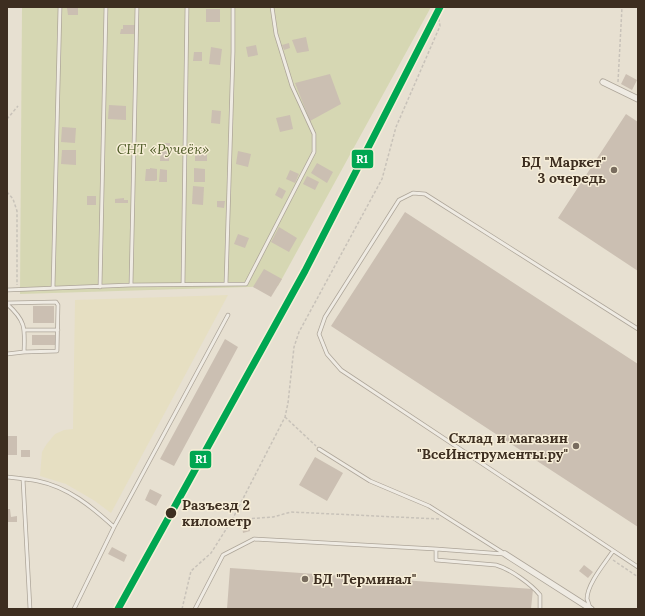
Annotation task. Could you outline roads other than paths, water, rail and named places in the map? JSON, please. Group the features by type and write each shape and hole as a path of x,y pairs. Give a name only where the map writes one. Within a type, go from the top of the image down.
{"street":[{"path":"603,82 638,99"},
{"path":"505,554 591,609"}],"lane":[{"path":"53,288 60,7"},
{"path":"100,287 106,7"},
{"path":"131,285 137,7"},
{"path":"183,284 187,7"},
{"path":"226,284 233,7"},
{"path":"7,290 131,285 246,284 314,152 314,134 292,86 276,34 272,7"},
{"path":"638,329 425,194 413,193 399,200 325,317 319,334 327,354 341,370 638,568"},
{"path":"7,304 56,302 58,305 57,351 7,354"},
{"path":"7,304 22,322 24,330 24,352"},
{"path":"74,609 114,527 228,315"},
{"path":"24,330 58,330"},
{"path":"319,448 370,481 429,506 505,554"},
{"path":"7,477 39,481 62,489 86,502 114,527"},
{"path":"23,479 30,609"},
{"path":"195,609 223,555 254,539 505,554"},
{"path":"436,549 436,560 496,565 503,567 535,589 540,595 540,609"},
{"path":"591,609 588,599 589,589 613,551"}],"place":[{"name":"БД \"Маркет\" 3 очередь","path":"614,170"},
{"name":"Склад и магазин \"ВсеИнструменты.ру\"","path":"576,446"},
{"name":"Разъезд 2 километр","path":"171,513"},
{"name":"БД \"Терминал\"","path":"305,579"}],"park label":[{"name":"СНТ «Ручеёк»","path":"163,149"}]}
